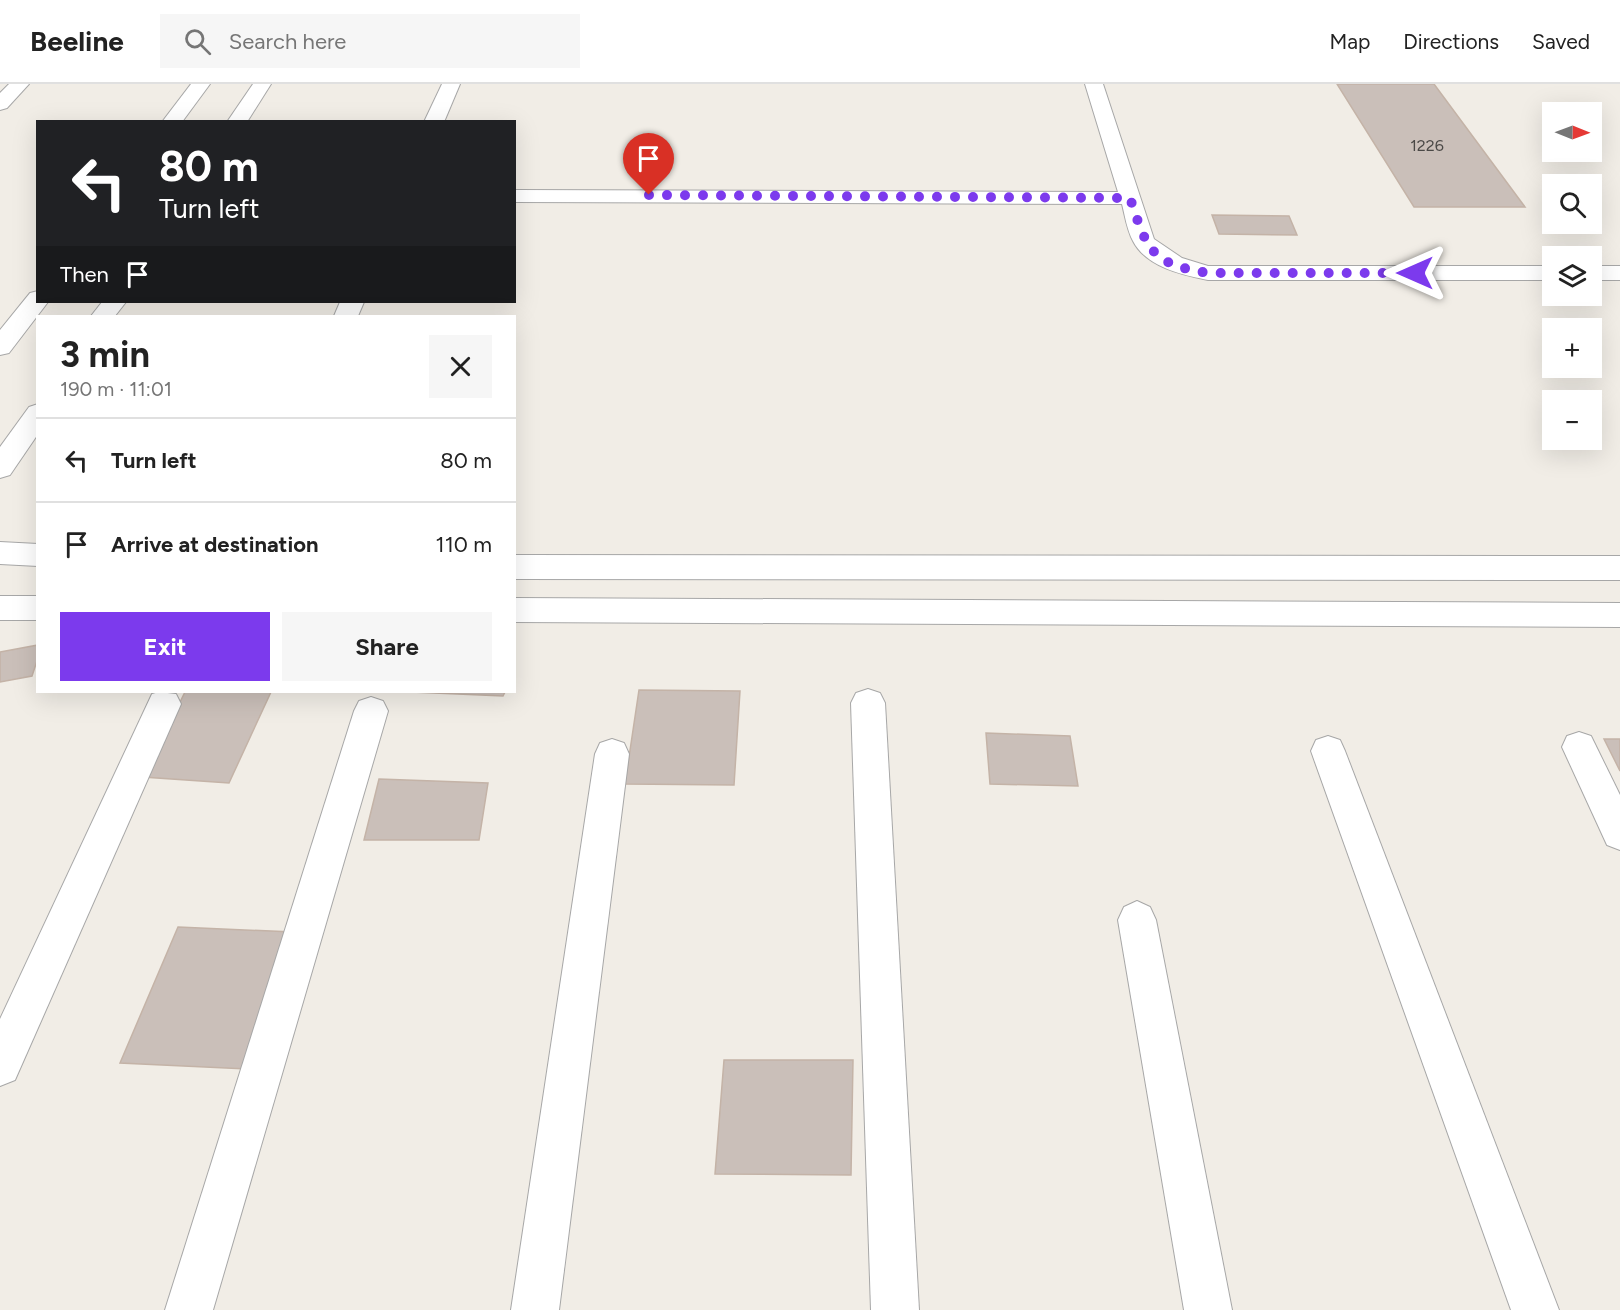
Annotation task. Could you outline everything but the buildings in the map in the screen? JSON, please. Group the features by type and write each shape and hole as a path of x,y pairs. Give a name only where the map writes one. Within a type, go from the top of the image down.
{"street":[{"path":"0,104 20,84"},
{"path":"174,120 201,84"},
{"path":"238,120 262,84"},
{"path":"435,120 451,84"},
{"path":"1094,84 1144,241 1160,257 1182,269 1208,273 1542,273"},
{"path":"516,196 1130,198"},
{"path":"1602,273 1620,273"},
{"path":"0,347 36,301"},
{"path":"104,315 113,303"},
{"path":"0,468 36,416"},
{"path":"0,553 36,555"},
{"path":"516,567 1620,568"},
{"path":"0,608 36,608"},
{"path":"516,610 1620,615"},
{"path":"0,1065 164,704"},
{"path":"868,704 895,1310"},
{"path":"189,1310 371,711"},
{"path":"1579,747 1620,833"},
{"path":"1328,751 1535,1310"},
{"path":"536,1310 612,754"},
{"path":"1137,920 1208,1310"}],"route":[{"path":"649,195 1130,198 1144,241 1160,257 1182,269 1208,273 1415,273"}]}
